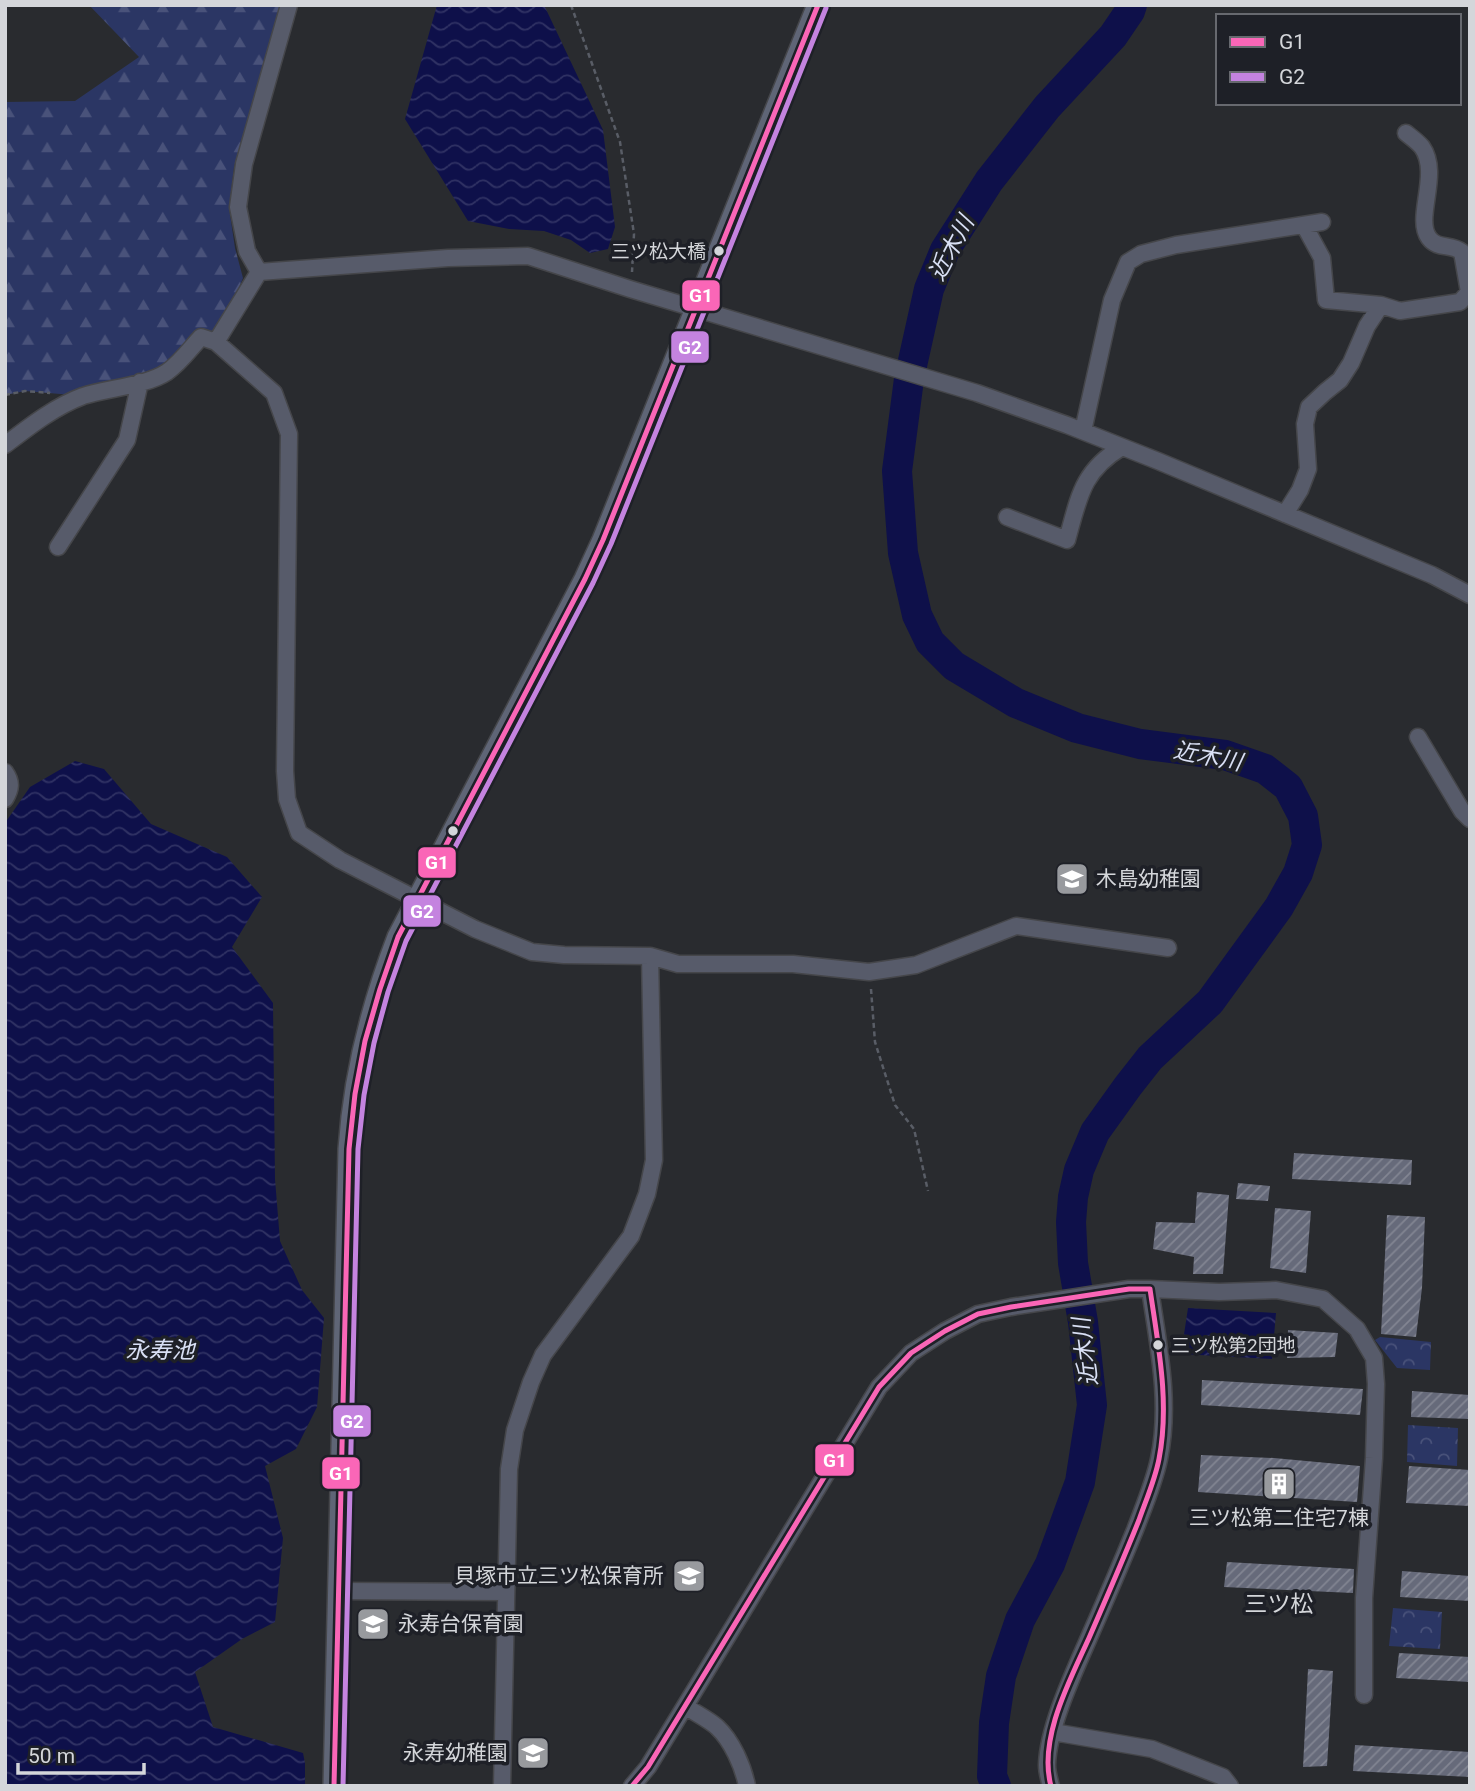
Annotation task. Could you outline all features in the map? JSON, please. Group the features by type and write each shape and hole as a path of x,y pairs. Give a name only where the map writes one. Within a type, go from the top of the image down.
{"main road":[{"path":"334,1786 351,1125 358,1073 375,1000 398,937 417,898 585,579 623,493 818,5"}],"street":[{"path":"259,272 247,251 239,207 244,164 289,5"},
{"path":"1304,225 1322,258 1326,300 1381,305 1401,311 1460,302 1469,292 1462,252 1456,247 1437,246 1428,237 1424,225 1430,176 1427,159 1422,148 1406,133"},
{"path":"1083,430 1112,300 1128,262 1141,254 1176,245 1322,222"},
{"path":"259,272 448,258 528,256 977,393 1083,430 1432,575 1470,595"},
{"path":"216,342 259,272"},
{"path":"1286,514 1308,469 1305,424 1309,407 1340,380 1351,363 1367,326 1381,305"},
{"path":"5,445 54,409 84,396 154,379 166,373 201,337 216,342 274,393 289,434 285,771 287,799 299,833 340,860 475,929 532,952 650,956 678,964 793,964 869,972 916,965 1016,926 1168,948"},
{"path":"58,547 127,440 140,382"},
{"path":"1007,517 1067,540 1077,502 1090,474 1105,457 1122,447"},
{"path":"1418,737 1462,811 1470,819"},
{"path":"5,772 11,781 10,792 5,799"},
{"path":"502,1786 509,1469 515,1430 543,1355 631,1236 647,1194 654,1160 650,956"},
{"path":"632,1786 648,1767 879,1387 911,1353 978,1314 1129,1289 1219,1292 1276,1290 1323,1299 1357,1329 1374,1358 1377,1384 1364,1598 1364,1695"},
{"path":"1051,1786 1047,1767 1053,1732 1074,1673 1148,1495 1158,1461 1164,1430 1164,1385 1150,1289"},
{"path":"339,1591 506,1592"},
{"path":"685,1706 717,1727 730,1744 745,1774 747,1786"},
{"path":"1053,1732 1152,1749 1223,1777 1230,1786"}],"path":[{"path":"571,5 620,142 634,234 631,289"},
{"path":"5,395 25,391 84,396"},
{"path":"869,972 875,1042 895,1105 914,1129 928,1191"}],"green space":[{"path":"89,5 281,5 234,167 229,208 243,278 216,342 201,338 154,379 84,396 25,391 5,395 5,102 75,101 139,57"},
{"path":"1380,1337 1431,1342 1430,1370 1397,1368 1375,1340"},
{"path":"1408,1425 1458,1428 1457,1466 1407,1462"},
{"path":"1393,1608 1442,1612 1440,1649 1389,1646"}],"water":[{"path":"437,5 544,5 603,130 615,227 608,249 590,253 571,240 544,231 509,229 468,221 405,119"},
{"name":"永寿池","path":"75,761 104,769 151,824 227,857 262,897 232,947 273,1003 275,1179 280,1241 302,1290 324,1318 317,1407 296,1449 265,1466 283,1538 275,1622 242,1639 195,1672 213,1727 303,1753 305,1786 5,1786 5,823 30,787"},
{"path":"1188,1308 1276,1313 1272,1359 1181,1354"}],"building":[{"path":"1294,1153 1412,1160 1411,1185 1292,1179"},
{"path":"1238,1183 1270,1186 1268,1201 1236,1199"},
{"path":"1197,1192 1229,1195 1223,1274 1193,1274 1194,1257 1153,1249 1156,1222 1195,1223"},
{"path":"1275,1208 1311,1211 1306,1273 1270,1268"},
{"path":"1387,1215 1425,1217 1422,1288 1416,1337 1381,1334"},
{"path":"1288,1330 1338,1333 1335,1357 1287,1358"},
{"path":"1202,1380 1363,1389 1360,1415 1201,1405"},
{"path":"1412,1391 1470,1395 1470,1419 1411,1417"},
{"name":"三ツ松第二住宅7棟","path":"1201,1455 1360,1466 1357,1502 1198,1492"},
{"path":"1409,1466 1470,1470 1470,1506 1406,1503"},
{"path":"1227,1562 1354,1569 1353,1593 1224,1587"},
{"path":"1402,1571 1470,1576 1470,1601 1400,1597"},
{"path":"1399,1653 1470,1657 1470,1682 1396,1678"},
{"path":"1308,1669 1333,1671 1327,1766 1303,1767"},
{"path":"1355,1745 1470,1752 1470,1777 1353,1771"}],"waterway":[{"name":"近木川","path":"996,1786 992,1776 994,1723 1001,1676 1020,1620 1050,1564 1080,1482 1092,1405 1073,1263 1071,1222 1079,1170 1095,1132 1128,1086 1150,1058 1210,1002 1279,907 1298,873 1307,845 1303,816 1288,787 1265,769 1225,755 1140,744 1077,728 1016,703 954,666 930,642 917,615 903,553 897,471 909,379 929,289 945,250 989,181 1047,107 1113,36 1132,5"}],"transit line":[{"name":"G1","path":"334,1786 349,1149 355,1094 365,1041 398,937 603,540 818,5"},
{"name":"G2","path":"343,1786 358,1149 364,1095 374,1043 406,941 611,544 826,8"},
{"name":"G1","path":"632,1786 648,1767 879,1387 911,1353 978,1314 1129,1289 1150,1289"},
{"name":"G1","path":"1051,1786 1049,1749 1058,1710 1139,1520 1159,1459 1163,1395 1150,1289"}],"place":[{"name":"三ツ松大橋","path":"719,251"},
{"name":"木島幼稚園","path":"1072,879"},
{"name":"三ツ松第2団地","path":"1158,1345"},
{"name":"三ツ松第二住宅7棟","path":"1279,1484"},
{"name":"貝塚市立三ツ松保育所","path":"689,1576"},
{"name":"永寿台保育園","path":"373,1624"},
{"name":"永寿幼稚園","path":"533,1753"}],"district":[{"name":"三ツ松","path":"1279,1604"}]}
